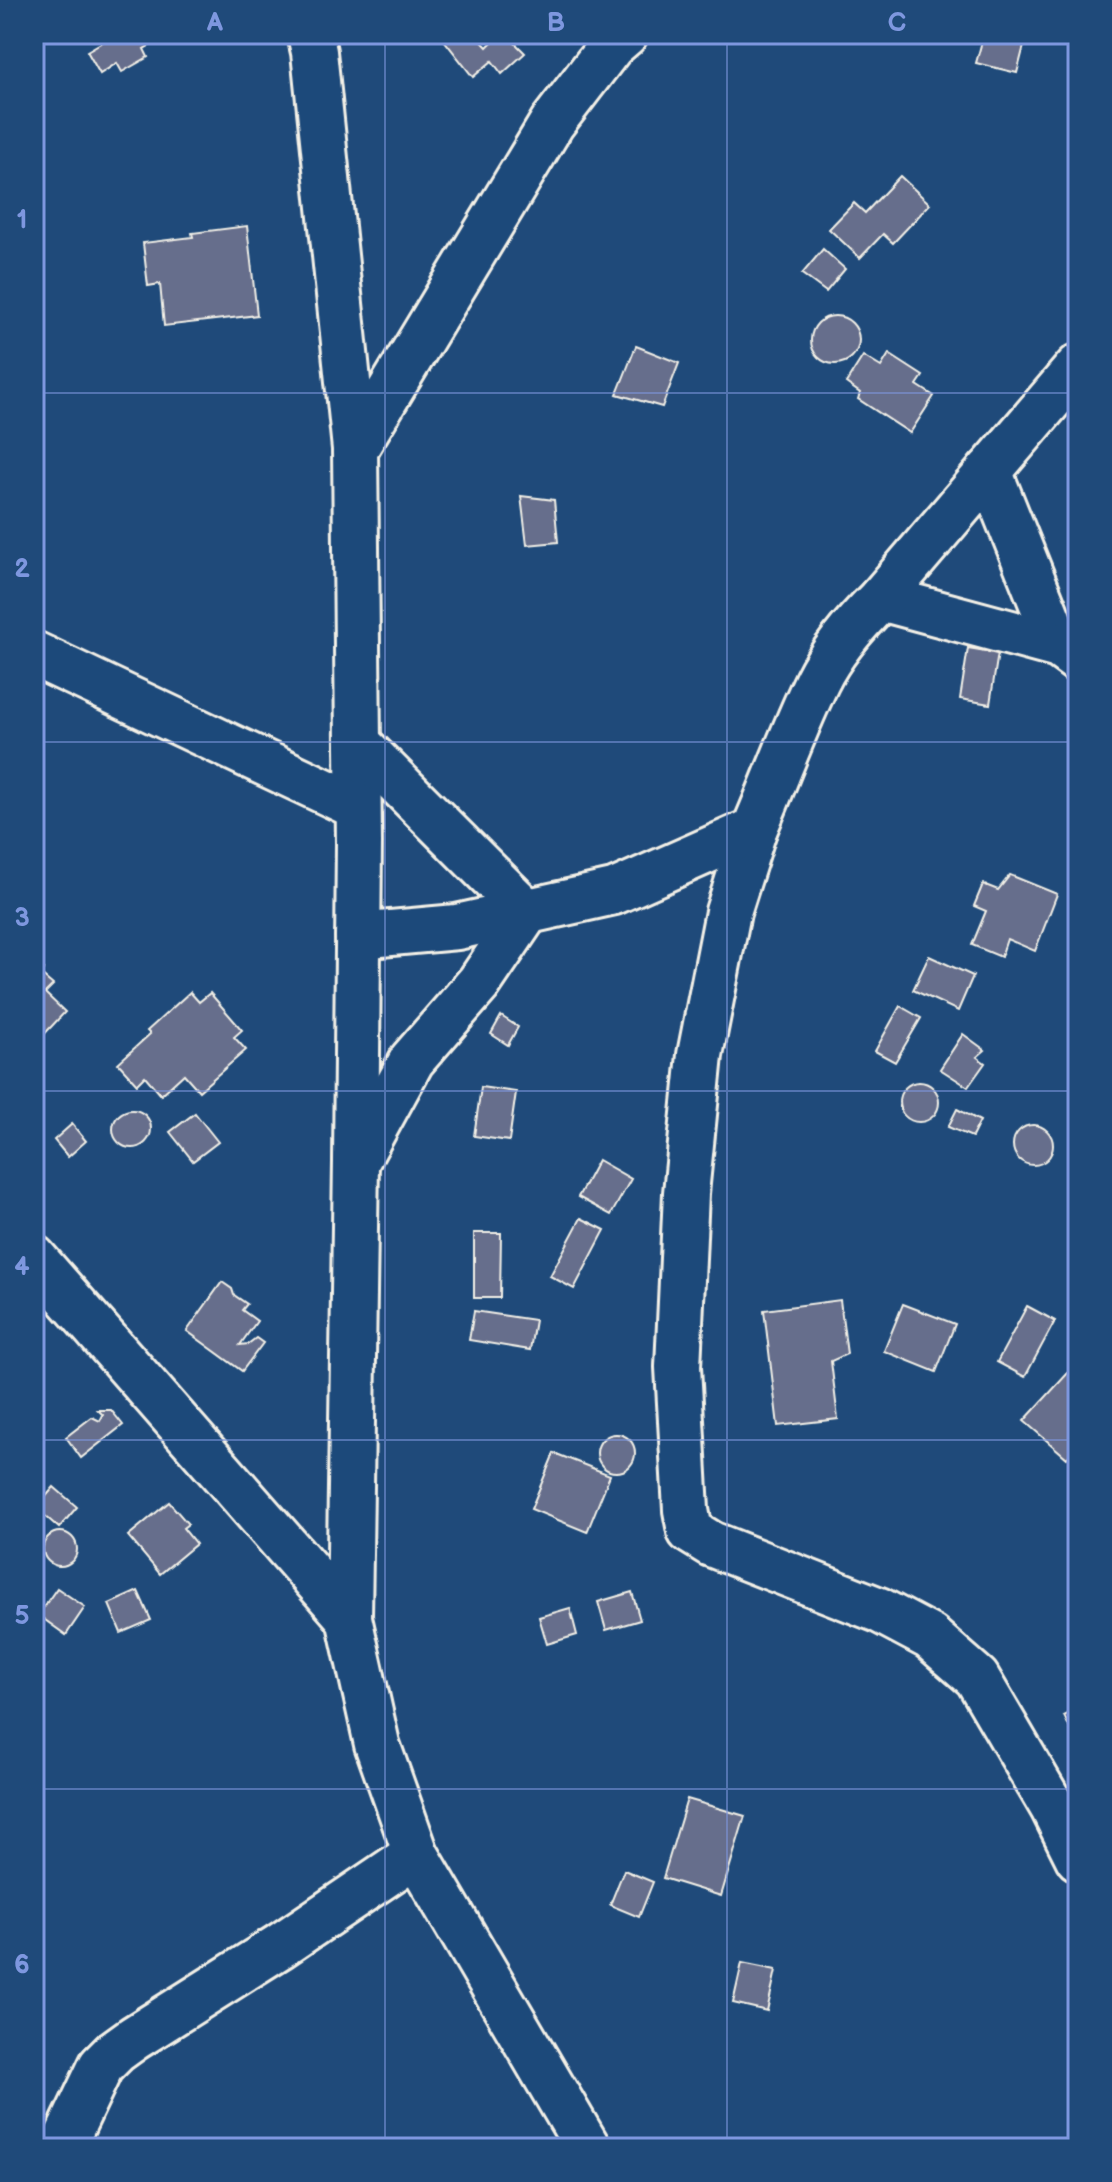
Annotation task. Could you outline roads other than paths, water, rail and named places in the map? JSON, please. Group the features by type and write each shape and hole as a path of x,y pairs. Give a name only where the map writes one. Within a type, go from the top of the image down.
{"street":[{"path":"310,34 355,449 358,936 349,1618 377,1744 416,1854 588,2148"},
{"path":"355,449 552,123 611,46 625,34"},
{"path":"1078,367 861,618 818,679 754,830 728,912 700,1055 688,1177 678,1367 686,1510 690,1531 711,1544 879,1610 930,1637 977,1678 1053,1808 1078,1858"},
{"path":"989,471 1069,653"},
{"path":"881,598 1069,653"},
{"path":"34,654 358,807"},
{"path":"358,743 527,912"},
{"path":"358,936 457,927 614,892 754,830"},
{"path":"356,1162 412,1060 479,983 527,912"},
{"path":"34,1258 349,1618"},
{"path":"62,2148 101,2066 116,2051 416,1854"}]}
